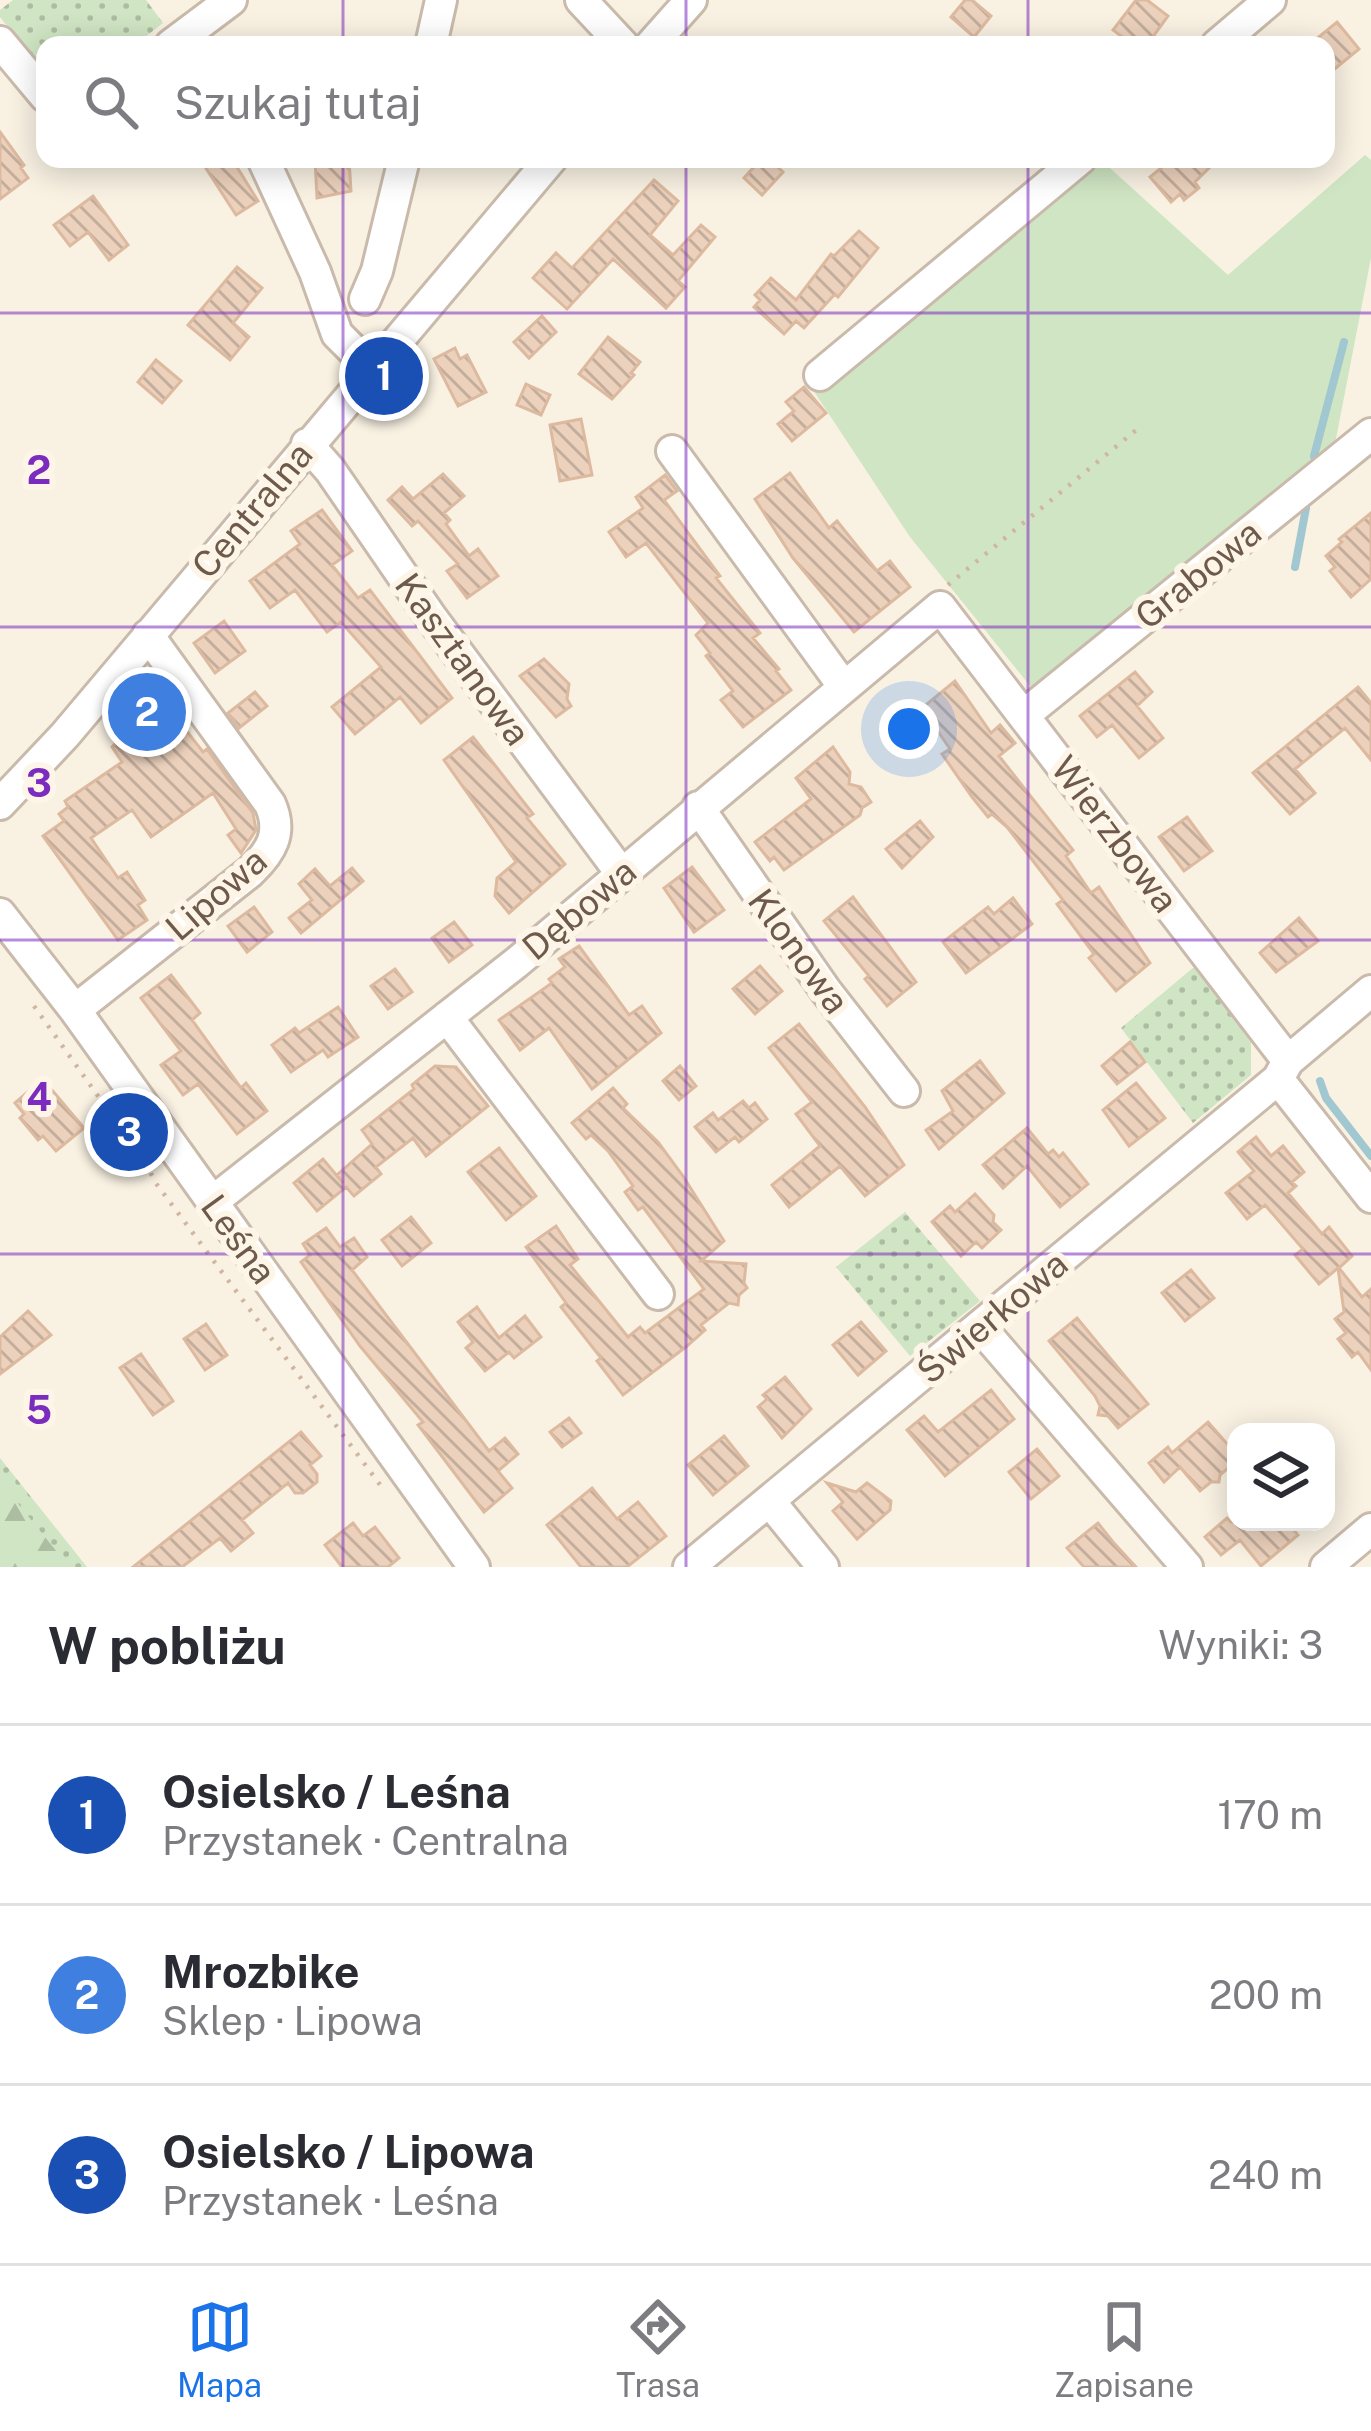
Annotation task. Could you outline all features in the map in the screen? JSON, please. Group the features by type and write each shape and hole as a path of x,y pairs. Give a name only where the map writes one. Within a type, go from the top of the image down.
{"street":[{"path":"183,36 230,0"},
{"path":"433,36 441,0"},
{"path":"581,0 615,36"},
{"path":"659,36 691,0"},
{"path":"1227,36 1270,0"},
{"path":"0,42 36,85"},
{"path":"267,168 315,272 337,334 371,368"},
{"path":"365,299 377,271 402,168"},
{"name":"Centralna","path":"0,805 65,735 542,168"},
{"path":"820,375 1069,168"},
{"name":"Grabowa","path":"1024,715 1371,434"},
{"name":"Kasztanowa","path":"307,444 621,873"},
{"path":"672,451 844,687"},
{"name":"Dębowa","path":"212,1202 447,1017 940,608"},
{"name":"Wierzbowa","path":"940,608 1024,715 1371,1197"},
{"name":"Lipowa","path":"75,1010 250,872 266,857 277,830 270,804 148,635"},
{"name":"Klonowa","path":"698,807 826,992 904,1091"},
{"name":"Leśna","path":"0,914 75,1010 474,1567"},
{"name":"Świerkowa","path":"689,1567 980,1327 1371,991"},
{"path":"447,1017 658,1294"},
{"path":"980,1327 1187,1567"},
{"path":"771,1503 823,1567"},
{"path":"1326,1567 1371,1529"}],"path":[{"path":"940,608 950,580 1142,425"},
{"path":"32,1003 148,1165 155,1182 378,1484"}],"green space":[{"path":"13,0 146,0 163,23 146,36 36,36 36,63 0,17 0,10"},
{"path":"1365,155 1371,160 1371,258 1334,449 1035,692 910,537 813,390 1089,168 1110,168 1228,275"},
{"path":"1194,967 1251,1042 1251,1075 1193,1123 1121,1028"},
{"path":"905,1212 980,1301 910,1356 836,1267"},
{"path":"0,1458 87,1567 0,1567"},
{"path":"0,1481 69,1567 0,1567"}],"building":[{"path":"965,0 972,0 991,16 975,36 951,17"},
{"path":"1136,0 1147,0 1168,16 1154,36 1121,36 1113,30"},
{"path":"1337,22 1359,49 1335,69 1335,36 1320,36"},
{"path":"0,132 28,178 0,199"},
{"path":"206,168 238,168 258,201 236,215"},
{"path":"315,168 350,168 351,191 317,198"},
{"path":"753,168 783,172 762,195 744,178"},
{"path":"1161,168 1209,168 1195,182 1199,188 1184,200 1180,194 1171,202 1150,177"},
{"path":"654,180 678,201 650,235 673,255 701,225 715,237 678,281 685,287 666,308 613,259 567,309 533,278 556,253 572,268"},
{"path":"93,196 128,245 109,260 88,232 70,246 54,225"},
{"path":"859,231 878,248 838,297 835,294 804,328 796,321 784,334 754,307 760,300 755,295 771,278 796,300 831,254"},
{"path":"237,267 262,288 233,323 249,337 230,360 188,325"},
{"path":"542,316 556,332 529,358 514,342"},
{"path":"608,337 640,362 612,399 579,374"},
{"path":"455,348 460,359 467,355 486,392 458,406 434,359"},
{"path":"156,360 181,381 162,403 138,382"},
{"path":"526,384 550,395 541,415 517,405"},
{"path":"804,387 826,413 792,441 778,424 794,411 786,402"},
{"path":"581,419 592,475 560,481 550,425"},
{"path":"790,473 829,528 837,521 877,571 890,561 910,587 854,632 793,558 755,499"},
{"path":"443,474 464,496 444,513 450,520 446,524 469,556 478,549 498,576 467,598 447,571 458,564 418,521 412,526 388,500 402,487 413,499"},
{"path":"665,475 677,491 664,500 760,633 753,638 791,690 743,727 721,700 733,691 696,635 708,623 646,543 626,557 609,532 643,508 636,497"},
{"path":"322,510 352,551 332,565 358,598 370,590 452,698 421,723 400,697 355,734 332,707 381,667 341,622 327,632 295,590 270,608 250,581 300,544 291,531"},
{"path":"1371,513 1371,579 1351,597 1330,571 1335,567 1326,556"},
{"path":"224,621 245,651 215,673 194,643"},
{"path":"544,659 569,684 571,706 556,717 520,676"},
{"path":"1135,672 1152,692 1137,706 1163,738 1139,758 1112,725 1097,737 1080,716"},
{"path":"955,681 991,733 1000,725 1015,743 999,756 1073,850 1066,856 1091,893 1099,887 1150,963 1116,991 1089,958 1094,954 1057,904 1063,900 1007,827 992,814 988,817 942,754 950,749 922,708"},
{"path":"1358,687 1371,703 1371,760 1345,728 1295,769 1315,793 1290,814 1253,773"},
{"path":"255,692 267,706 239,728 228,713"},
{"path":"160,697 203,752 207,749 253,813 256,830 241,853 228,835 236,829 213,793 151,837 132,810 91,838 118,878 127,872 145,900 138,905 147,920 118,940 43,836 64,821 59,814 68,807 65,801 122,762 112,747 114,740 144,718 139,711"},
{"path":"473,737 533,814 527,818 565,864 509,913 495,896 497,878 516,862 444,760"},
{"path":"833,747 850,772 849,784 861,787 871,802 784,870 755,842 811,799 796,778"},
{"path":"1187,817 1212,851 1184,871 1159,837"},
{"path":"920,821 933,837 902,868 886,849"},
{"path":"692,867 724,910 694,932 664,888"},
{"path":"352,868 363,881 301,933 289,918 312,900 299,884 315,869 330,886"},
{"path":"853,897 916,982 887,1006 824,921"},
{"path":"1013,898 1032,924 966,973 943,942 988,907 994,914"},
{"path":"254,907 272,932 247,952 228,926"},
{"path":"1299,918 1318,941 1276,972 1260,953"},
{"path":"454,922 472,945 449,962 432,938"},
{"path":"579,946 629,1015 642,1006 661,1033 592,1089 549,1028 520,1050 499,1020 552,983 549,979 565,967 559,959"},
{"path":"760,966 782,991 755,1014 733,989"},
{"path":"395,969 412,992 388,1009 371,986"},
{"path":"171,975 200,1013 192,1020 241,1088 246,1083 267,1111 237,1134 198,1084 183,1095 161,1065 181,1051 141,998"},
{"path":"338,1007 358,1037 328,1057 323,1050 291,1072 272,1045"},
{"path":"799,1024 904,1165 865,1196 840,1166 789,1207 772,1185 820,1146 796,1114 812,1102 769,1048"},
{"path":"1130,1042 1145,1062 1117,1084 1102,1066"},
{"path":"980,1061 1004,1093 939,1149 926,1130 953,1111 942,1091"},
{"path":"435,1066 456,1067 488,1106 426,1156 413,1138 376,1167 381,1174 354,1196 346,1187 317,1211 294,1183 323,1159 343,1183 337,1175 372,1144 362,1130"},
{"path":"680,1066 696,1086 679,1100 663,1081"},
{"path":"38,1083 47,1094 52,1090 84,1128 56,1151 43,1136 38,1140 20,1118 24,1114 15,1103"},
{"path":"1136,1083 1165,1118 1129,1146 1103,1110"},
{"path":"613,1088 627,1104 623,1108 658,1142 683,1176 724,1241 701,1261 746,1264 747,1288 739,1295 738,1305 729,1303 701,1325 705,1330 687,1346 623,1395 561,1307 566,1303 526,1247 556,1226 578,1259 570,1265 628,1337 640,1327 645,1333 704,1289 643,1207 638,1210 625,1192 633,1186 608,1151 591,1135 586,1139 572,1123"},
{"path":"743,1101 749,1108 755,1103 767,1119 739,1142 735,1137 716,1152 695,1127 713,1113 718,1120"},
{"path":"1027,1128 1048,1154 1053,1150 1059,1157 1063,1153 1088,1184 1060,1207 1027,1166 1003,1188 983,1165"},
{"path":"1256,1137 1271,1156 1283,1146 1304,1172 1288,1193 1322,1234 1329,1227 1352,1256 1339,1268 1362,1297 1371,1289 1371,1370 1358,1352 1352,1357 1338,1339 1346,1333 1335,1319 1344,1312 1338,1268 1319,1284 1295,1255 1303,1249 1265,1205 1247,1219 1226,1193 1254,1171 1238,1152"},
{"path":"499,1148 536,1196 506,1220 468,1172"},
{"path":"975,1194 1001,1230 982,1248 976,1242 961,1256 932,1222 950,1206 955,1212"},
{"path":"411,1217 431,1243 402,1266 382,1240"},
{"path":"326,1228 340,1247 354,1238 367,1257 352,1270 489,1451 505,1438 518,1454 498,1471 512,1488 484,1512 418,1425 423,1422 360,1346 301,1262 310,1255 303,1244"},
{"path":"1191,1270 1214,1298 1185,1321 1162,1293"},
{"path":"477,1307 499,1338 525,1316 541,1337 514,1358 509,1352 485,1371 466,1348 473,1342 458,1322"},
{"path":"28,1311 51,1335 0,1374 0,1337"},
{"path":"1077,1318 1148,1404 1118,1428 1108,1416 1098,1415 1095,1396 1049,1341"},
{"path":"861,1322 886,1351 858,1375 833,1345"},
{"path":"206,1324 227,1355 205,1370 184,1339"},
{"path":"141,1354 173,1401 153,1415 120,1368"},
{"path":"785,1377 811,1409 782,1438 758,1407 767,1399 763,1395"},
{"path":"991,1390 1014,1419 945,1476 907,1430 924,1416 938,1432"},
{"path":"569,1418 581,1433 562,1447 550,1432"},
{"path":"1208,1422 1227,1444 1227,1469 1219,1482 1200,1491 1180,1467 1164,1482 1149,1463 1168,1447 1172,1453"},
{"path":"301,1432 321,1456 310,1465 317,1482 303,1493 295,1493 288,1483 242,1520 253,1533 231,1551 220,1538 182,1567 133,1567"},
{"path":"724,1436 748,1466 713,1495 688,1465"},
{"path":"1037,1449 1059,1476 1031,1499 1009,1472"},
{"path":"827,1483 856,1492 867,1483 891,1501 890,1510 857,1539 833,1511 843,1502"},
{"path":"592,1488 617,1519 638,1502 666,1536 627,1567 581,1567 547,1525"},
{"path":"1227,1518 1227,1531 1295,1531 1298,1535 1261,1566 1240,1540 1221,1555 1205,1537"},
{"path":"353,1523 363,1536 375,1527 399,1558 388,1567 342,1567 325,1545"},
{"path":"1098,1523 1136,1567 1084,1567 1067,1548"}],"waterway":[{"path":"1314,456 1344,342"},
{"path":"1295,567 1306,508"},
{"path":"1320,1081 1326,1098 1371,1156"}],"place":[{"name":"Osielsko / Leśna","path":"384,376"},
{"name":"Mrozbike","path":"147,712"},
{"name":"Osielsko / Lipowa","path":"129,1132"}]}
